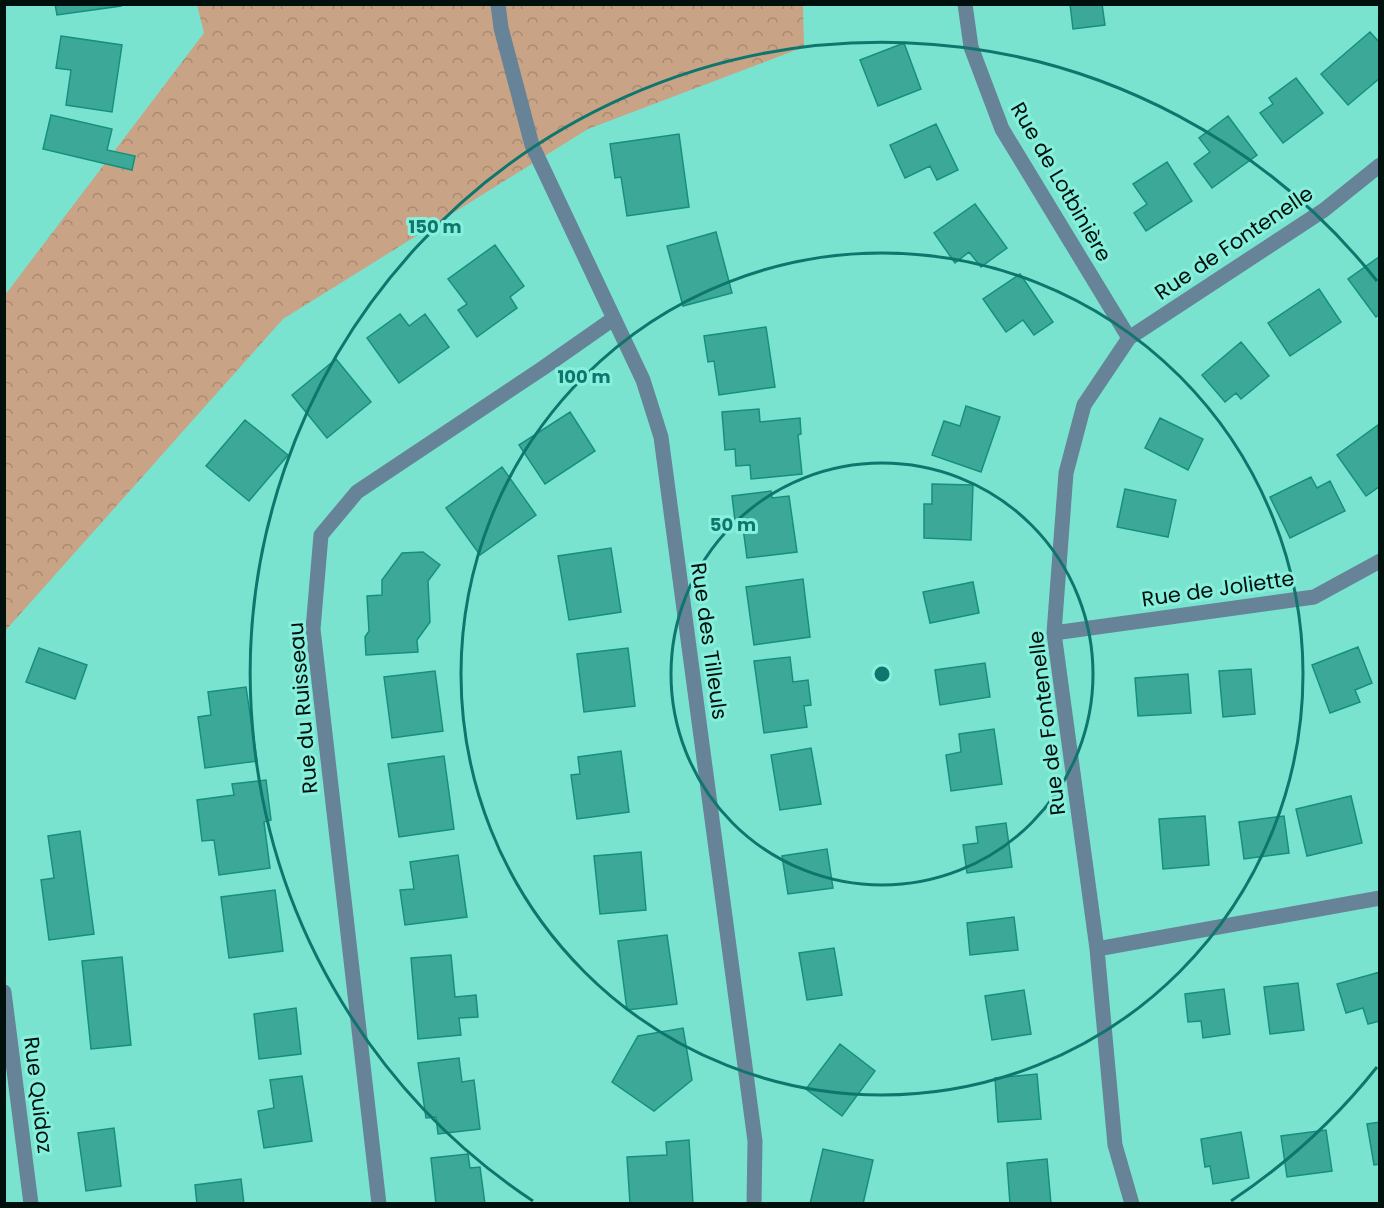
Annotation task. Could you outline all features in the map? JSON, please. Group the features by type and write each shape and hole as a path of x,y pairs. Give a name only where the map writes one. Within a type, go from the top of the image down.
{"street":[{"name":"Rue des Tilleuls","path":"498,4 501,28 532,145 643,380 661,437 755,1141 754,1203"},
{"name":"Rue de Lotbinière","path":"964,4 971,47 1002,129 1129,339"},
{"name":"Rue de Fontenelle","path":"1132,1203 1115,1145 1097,949 1054,633 1066,473 1084,405 1129,339 1324,210 1380,165"},
{"name":"Rue du Ruisseau","path":"379,1203 313,629 321,536 357,492 613,319"},
{"name":"Rue de Joliette","path":"1054,633 1314,597 1380,561"},
{"path":"1097,949 1380,898"},
{"name":"Rue Quidoz","path":"4,992 7,1036 31,1203"}],"green space":[{"path":"197,5 803,5 804,47 588,129 283,319 5,631 5,295 204,33"}],"building":[{"path":"55,4 121,4 121,6 57,15"},
{"path":"1070,4 1102,4 1105,25 1073,29"},
{"path":"1370,32 1380,43 1380,78 1348,105 1321,74"},
{"path":"61,36 122,45 112,112 66,105 71,70 56,68"},
{"path":"904,43 921,89 878,106 860,60"},
{"path":"1296,78 1323,113 1283,143 1260,113 1273,104 1269,98"},
{"path":"51,115 112,129 107,150 135,156 132,170 43,149"},
{"path":"1228,116 1257,155 1212,188 1194,164 1210,152 1199,138"},
{"path":"936,124 958,170 937,180 930,166 905,178 890,145"},
{"path":"679,134 689,207 627,216 621,177 615,178 610,144"},
{"path":"1167,162 1192,201 1146,231 1134,213 1147,204 1133,184"},
{"path":"975,204 1007,248 981,267 969,252 955,263 934,233"},
{"path":"716,232 732,293 683,306 667,246"},
{"path":"495,245 524,286 510,297 517,308 477,337 458,310 467,304 448,279"},
{"path":"1379,257 1380,314 1376,317 1348,279"},
{"path":"1020,274 1053,322 1034,335 1023,320 1006,332 983,299"},
{"path":"1319,289 1341,322 1290,356 1268,323"},
{"path":"400,314 409,326 425,314 449,347 399,383 367,338"},
{"path":"766,327 775,387 719,395 714,361 708,362 704,336"},
{"path":"1241,342 1269,376 1241,399 1236,393 1225,402 1202,375"},
{"path":"336,359 371,402 327,438 292,395"},
{"path":"966,406 1000,417 981,472 932,455 944,421 960,426"},
{"path":"759,409 760,422 800,418 801,434 798,435 802,474 751,479 750,465 736,466 735,449 725,450 722,412"},
{"path":"570,412 595,451 545,484 519,445"},
{"path":"1160,418 1203,439 1188,470 1145,448"},
{"path":"245,420 288,455 249,501 206,466"},
{"path":"1378,425 1380,486 1366,496 1337,455"},
{"path":"502,467 536,515 480,555 446,508"},
{"path":"1311,477 1317,488 1330,481 1345,511 1290,538 1270,497"},
{"path":"932,484 973,485 971,540 924,538 924,504 932,504"},
{"path":"1125,489 1176,500 1168,537 1117,527"},
{"path":"771,491 772,498 789,496 797,552 747,558 743,528 736,529 732,496"},
{"path":"611,548 621,612 569,620 558,556"},
{"path":"423,552 440,565 428,581 430,622 417,640 418,652 366,655 365,637 369,631 367,596 382,595 382,580 402,553"},
{"path":"803,579 810,637 754,645 746,587"},
{"path":"973,582 979,613 930,623 923,592"},
{"path":"1358,647 1372,683 1355,690 1360,702 1330,713 1312,665"},
{"path":"39,648 87,665 75,699 26,682"},
{"path":"628,648 635,706 584,712 577,654"},
{"path":"790,657 793,682 808,680 811,705 804,706 807,727 764,733 754,661"},
{"path":"985,663 990,697 940,705 935,670"},
{"path":"1251,669 1255,714 1223,717 1219,671"},
{"path":"435,671 443,731 392,738 384,677"},
{"path":"1188,674 1191,713 1138,716 1135,678"},
{"path":"246,687 257,761 205,768 198,717 211,715 208,692"},
{"path":"994,729 1002,784 951,791 946,755 961,752 959,734"},
{"path":"811,748 821,804 780,810 771,755"},
{"path":"621,751 629,812 577,819 571,775 580,774 578,757"},
{"path":"444,756 454,829 399,837 388,764"},
{"path":"266,780 271,820 264,822 270,868 219,875 214,840 202,841 197,800 234,795 232,784"},
{"path":"1351,796 1362,843 1307,856 1296,809"},
{"path":"1205,816 1209,865 1163,869 1159,819"},
{"path":"1284,816 1289,853 1244,859 1239,822"},
{"path":"1006,823 1012,867 967,873 963,845 978,843 976,827"},
{"path":"80,831 94,934 49,940 41,880 54,878 48,836"},
{"path":"827,849 833,888 788,894 782,856"},
{"path":"641,852 646,910 600,914 594,856"},
{"path":"458,855 467,917 405,925 400,890 414,889 410,862"},
{"path":"275,890 283,951 229,958 221,897"},
{"path":"1014,917 1018,950 970,955 967,923"},
{"path":"667,935 677,1004 627,1010 618,941"},
{"path":"834,948 842,995 807,1000 799,953"},
{"path":"451,955 455,997 476,995 478,1017 459,1018 461,1035 418,1039 411,958"},
{"path":"122,957 131,1045 91,1049 82,961"},
{"path":"1380,972 1380,1021 1368,1024 1363,1008 1346,1013 1337,984"},
{"path":"1298,983 1304,1030 1270,1034 1264,987"},
{"path":"1224,989 1230,1034 1203,1038 1201,1021 1188,1022 1185,994"},
{"path":"1024,990 1031,1034 992,1040 985,996"},
{"path":"296,1008 301,1054 259,1059 254,1014"},
{"path":"683,1028 692,1080 654,1111 612,1082 638,1036"},
{"path":"840,1044 875,1071 842,1116 806,1089"},
{"path":"459,1058 462,1082 474,1080 480,1129 438,1134 436,1117 426,1118 418,1063"},
{"path":"1037,1074 1041,1119 998,1122 995,1078"},
{"path":"302,1076 312,1141 264,1148 258,1111 274,1108 270,1080"},
{"path":"1380,1122 1380,1164 1374,1165 1367,1124"},
{"path":"114,1128 121,1186 86,1191 78,1133"},
{"path":"1326,1130 1332,1171 1287,1177 1281,1136"},
{"path":"1241,1132 1249,1178 1213,1184 1210,1166 1205,1167 1201,1139"},
{"path":"689,1140 693,1204 630,1204 627,1157 667,1155 666,1142"},
{"path":"823,1149 873,1160 863,1204 810,1204"},
{"path":"468,1154 470,1168 480,1167 485,1204 436,1204 431,1158"},
{"path":"1047,1159 1051,1204 1010,1204 1007,1163"},
{"path":"241,1179 244,1204 197,1204 195,1185"}]}
